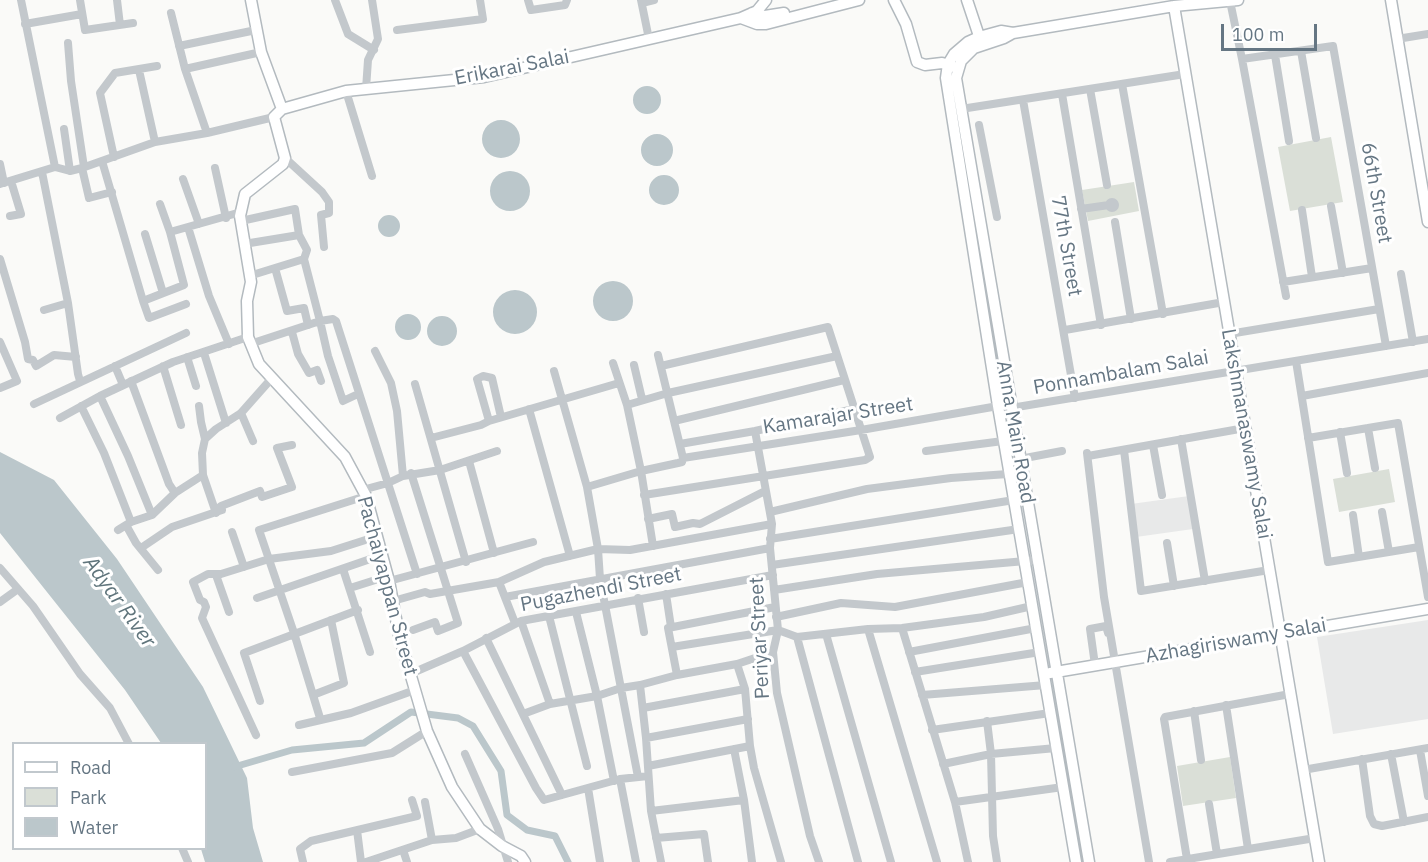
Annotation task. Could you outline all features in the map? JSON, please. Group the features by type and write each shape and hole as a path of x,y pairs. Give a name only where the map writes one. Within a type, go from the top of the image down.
{"main road":[{"path":"241,217 245,194 283,164 285,158 278,113 261,52 251,0"},
{"path":"741,18 761,8 766,0"},
{"path":"752,13 774,16 839,0"},
{"path":"741,18 757,24 766,24 859,0"},
{"path":"894,0 906,24 917,62 925,64 955,62"},
{"path":"901,0 921,55 955,62"},
{"path":"966,0 980,40"},
{"path":"1391,0 1428,222"},
{"path":"955,62 968,42 980,40 1001,31 1013,33 1174,6 1234,1"},
{"name":"Lakshmanaswamy Salai","path":"1174,6 1319,862"},
{"name":"Erikarai Salai","path":"278,113 346,91 484,77 741,18"},
{"name":"Anna Main Road","path":"955,62 970,165 1089,862"},
{"name":"Anna Main Road","path":"955,62 946,78 1003,441 1076,862"},
{"name":"Pachaiyappan Street","path":"241,217 251,282 247,301 249,341 259,364 345,457 366,496 378,536 399,635 426,729 452,787 480,829 502,846 521,856 525,862"},
{"name":"Azhagiriswamy Salai","path":"1045,679 1056,672 1428,609"}],"street":[{"path":"21,0 55,167"},
{"path":"80,0 85,30 133,23"},
{"path":"117,0 120,25"},
{"path":"335,0 348,34 374,50"},
{"path":"366,89 368,60 378,39 372,0"},
{"path":"397,30 483,19 480,0"},
{"path":"528,0 531,10 565,5 567,0"},
{"path":"649,39 642,1 654,0"},
{"path":"1234,1 1242,59 1286,296"},
{"path":"171,13 178,46 207,133"},
{"path":"25,24 82,14"},
{"path":"178,46 256,30"},
{"path":"1397,39 1428,34"},
{"path":"68,43 71,81 88,198 112,192"},
{"name":"66th Street","path":"1301,51 1334,46 1386,346"},
{"path":"1242,59 1301,51 1316,138"},
{"path":"185,69 261,52"},
{"path":"1275,55 1289,141"},
{"path":"114,157 100,93 115,73 157,66"},
{"path":"139,70 155,142"},
{"path":"961,109 1185,74"},
{"path":"1122,84 1163,314"},
{"path":"1090,89 1107,185"},
{"path":"346,91 372,176"},
{"path":"1062,93 1101,325"},
{"name":"77th Street","path":"1023,100 1065,330 1075,398"},
{"path":"5,183 55,167 69,171 155,142 207,133 278,113"},
{"path":"979,125 996,218"},
{"path":"64,129 69,171"},
{"path":"285,158 322,192 329,202 328,213 321,215 324,248"},
{"path":"102,161 149,318 186,304"},
{"path":"970,165 986,162"},
{"path":"0,164 5,183 21,214 10,216"},
{"path":"215,168 226,218"},
{"path":"42,172 68,303 80,381"},
{"path":"183,179 199,224"},
{"path":"143,301 184,284 160,204"},
{"path":"1081,209 1108,205"},
{"path":"1331,206 1343,273"},
{"path":"170,232 226,218 295,209 299,235 307,250 304,259 328,356 343,401 358,394"},
{"path":"1302,210 1312,278"},
{"path":"1115,222 1131,319"},
{"path":"188,227 209,296 229,344"},
{"path":"145,234 163,293"},
{"path":"244,244 299,235"},
{"path":"0,259 28,359 33,360 36,366 54,356 76,357"},
{"path":"249,276 304,259"},
{"path":"275,268 287,311 304,308 308,325"},
{"path":"1283,282 1372,268"},
{"path":"1401,274 1413,342"},
{"path":"1065,330 1224,302"},
{"path":"44,310 68,303"},
{"path":"1229,334 1379,309"},
{"path":"60,418 127,383 187,357 229,344 292,332 320,321 333,319 336,321 417,574"},
{"path":"644,495 866,460 869,454 828,327 661,366"},
{"path":"292,332 298,354 309,373 317,370 321,381"},
{"path":"34,404 186,333"},
{"name":"Ponnambalam Salai","path":"998,406 1011,408 1428,339"},
{"path":"0,342 17,381 0,388"},
{"path":"375,351 391,383 407,475 458,623 438,631 435,622 413,630"},
{"path":"204,353 226,423"},
{"path":"658,355 683,458"},
{"path":"627,405 642,399 837,356"},
{"path":"187,357 196,386"},
{"path":"1296,361 1328,562 1419,547"},
{"path":"613,363 627,405 653,546"},
{"path":"634,364 642,399"},
{"path":"115,366 127,383 169,484 175,493"},
{"path":"164,366 181,425"},
{"path":"554,371 587,487 598,549 600,579 638,777"},
{"path":"1302,396 1428,373"},
{"path":"489,421 477,379 483,376 492,378 501,417"},
{"path":"205,439 241,413 272,378"},
{"path":"674,421 844,380"},
{"path":"431,438 619,383"},
{"path":"416,384 466,562"},
{"path":"100,396 152,515"},
{"path":"81,406 104,453 129,524 141,548 158,570"},
{"path":"200,406 205,439 202,453 203,475 216,513"},
{"name":"Kamarajar Street","path":"587,487 682,462 683,458 998,406"},
{"path":"529,409 570,556"},
{"path":"680,444 755,431 854,409"},
{"path":"241,413 253,441"},
{"path":"1308,438 1398,423 1428,597"},
{"path":"1114,662 1104,597 1088,455 1245,428"},
{"path":"1368,428 1374,468"},
{"name":"Periyar Street","path":"755,431 772,524 770,544 778,630 773,652 777,693 810,836 819,862"},
{"path":"1340,432 1347,473"},
{"path":"1181,439 1205,581"},
{"path":"926,451 1003,441"},
{"path":"141,548 172,526 216,513 222,510 221,506 260,491 262,497 292,487 277,448 292,445"},
{"path":"1153,445 1162,495"},
{"path":"1124,450 1141,591 1269,570"},
{"path":"1020,459 1062,451"},
{"path":"320,718 259,530 366,496 366,489 407,475 440,470 497,452"},
{"path":"469,461 494,553"},
{"path":"770,512 867,489 951,478 1022,473"},
{"path":"118,530 152,515 175,493 203,475"},
{"path":"648,519 672,514 675,527 693,523 700,524 765,491"},
{"path":"505,597 770,544 1014,500"},
{"path":"1382,512 1389,552"},
{"path":"1353,515 1359,557"},
{"path":"393,601 425,592 430,594 499,582 544,562 598,549 630,550 772,524"},
{"path":"772,565 1019,529"},
{"path":"232,532 244,567"},
{"path":"256,735 202,618 206,607 200,600 193,582 208,574 216,575 269,559 331,551 378,536"},
{"path":"350,588 466,562 533,542"},
{"path":"1167,543 1174,586"},
{"path":"256,598 382,555"},
{"path":"774,590 877,574 1037,560"},
{"path":"0,568 46,624 80,674 110,708 128,742"},
{"path":"343,569 370,652"},
{"path":"216,575 229,612"},
{"name":"Pugazhendi Street","path":"410,674 463,651 518,622 638,598 773,575"},
{"path":"499,582 518,622 550,704"},
{"path":"776,617 841,603 896,607 1028,582"},
{"path":"0,602 18,589"},
{"path":"666,594 671,627"},
{"path":"638,598 644,632"},
{"path":"672,647 778,630 797,637 868,629 902,628 984,617 1032,606"},
{"path":"677,675 668,627 775,607"},
{"path":"260,701 244,653 358,610"},
{"path":"576,612 636,862"},
{"path":"549,616 586,766"},
{"path":"313,695 344,683 331,620"},
{"path":"1095,665 1089,630 1105,626 1108,628 1149,862"},
{"path":"902,628 955,802 968,862"},
{"path":"909,652 1036,628"},
{"path":"868,629 938,862"},
{"path":"826,634 891,862"},
{"path":"797,637 858,862"},
{"path":"486,638 562,795"},
{"path":"463,651 544,800 617,780 648,776"},
{"path":"523,714 550,704 597,696 677,675 737,664 773,652"},
{"path":"915,672 1040,652"},
{"path":"737,664 744,689 754,768 781,862"},
{"path":"922,695 1045,679"},
{"path":"640,685 651,811 661,862"},
{"path":"643,708 744,689"},
{"path":"299,725 320,718 351,713 415,692"},
{"path":"1186,859 1165,717 1290,694"},
{"path":"1226,705 1248,849"},
{"path":"1194,711 1202,760"},
{"path":"932,730 1050,713"},
{"path":"646,738 748,719"},
{"path":"987,722 991,754 993,836 998,862"},
{"path":"292,772 392,753 426,729"},
{"path":"648,766 750,746"},
{"path":"943,764 991,754 1056,748"},
{"path":"734,749 744,800 752,862"},
{"path":"1303,770 1424,749 1428,796"},
{"path":"465,754 498,829 508,862"},
{"path":"1392,754 1404,822"},
{"path":"1362,759 1370,816 1374,824 1382,826 1428,817"},
{"path":"955,802 1063,787"},
{"path":"588,788 600,862"},
{"path":"303,862 300,849 311,841 417,816 412,800"},
{"path":"651,811 744,800"},
{"path":"425,802 432,840"},
{"path":"1209,804 1217,854"},
{"path":"366,862 387,858 432,840 456,838 480,829"},
{"path":"357,830 361,862"},
{"path":"656,838 704,834 708,862"},
{"path":"1170,862 1315,838"},
{"path":"403,850 407,862"}],"shaded area":[{"path":"1189,496 1193,529 1136,537 1131,504"},
{"path":"1428,620 1428,719 1333,734 1317,637"}],"green space":[{"path":"1331,137 1343,202 1290,211 1278,147"},
{"path":"1134,182 1139,211 1088,221 1082,190"},
{"path":"1389,469 1395,502 1339,512 1333,479"},
{"path":"1230,757 1236,798 1183,806 1177,766"}],"water":[{"path":"647,86 657,90 661,100 657,110 647,114 637,110 633,100 637,90"},
{"path":"501,120 515,125 520,139 515,153 501,158 487,153 482,139 487,125"},
{"path":"657,134 668,139 673,150 668,161 657,166 646,161 641,150 646,139"},
{"path":"510,171 524,177 530,191 524,205 510,211 496,205 490,191 496,177"},
{"path":"664,175 670,176 678,184 678,196 670,204 664,205 658,204 650,196 649,190 650,184 658,176"},
{"path":"389,215 397,218 400,226 397,234 389,237 381,234 378,226 381,218"},
{"path":"613,281 621,282 627,287 632,293 632,309 627,315 621,320 613,321 605,320 599,315 594,309 593,301 594,293 599,287 605,282"},
{"path":"515,290 530,297 537,312 530,327 515,334 500,327 493,312 500,297"},
{"path":"408,314 417,318 421,327 417,336 408,340 399,336 395,327 399,318"},
{"path":"442,316 453,320 457,331 453,342 442,346 431,342 427,331 431,320"},
{"name":"Adyar River","path":"0,452 54,480 117,559 203,687 247,778 253,828 263,862 205,862 201,850 207,850 207,742 160,742 125,690 0,533"}],"waterway":[{"path":"234,767 292,750 364,743 411,712 458,718 473,726 501,771 507,815 527,830 555,836 568,862"}]}
